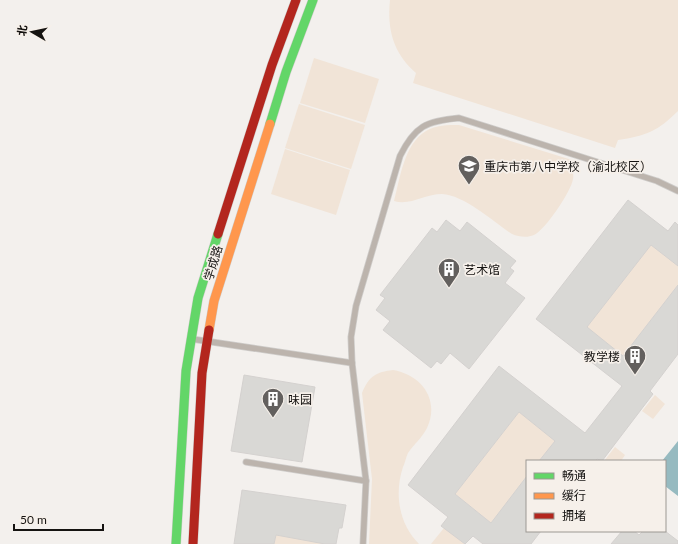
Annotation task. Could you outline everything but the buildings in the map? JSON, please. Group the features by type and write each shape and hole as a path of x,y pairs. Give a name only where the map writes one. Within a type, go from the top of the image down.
{"main road":[{"name":"学成路","path":"176,544 186,371 198,298 272,65 296,0"},
{"name":"学成路","path":"193,544 202,373 214,301 286,72 313,0"}],"lane":[{"path":"363,544 366,481 352,363 352,337 356,306 400,156 409,138 422,126 438,120 459,118 657,181 678,191"},
{"path":"191,338 352,363"},
{"path":"246,462 366,481"}],"shaded area":[{"path":"390,0 678,0 678,111 671,118 651,132 636,137 618,140 615,148 413,83 416,73 402,57 393,40 389,11"},
{"path":"314,58 379,79 365,123 300,103"},
{"path":"299,104 365,125 351,169 285,148"},
{"path":"459,125 572,160 573,177 568,193 551,219 539,232 526,237 512,234 469,204 460,199 442,194 406,202 394,201 404,163 413,144 426,131 438,126"},
{"path":"285,149 350,170 336,215 271,194"},
{"path":"651,245 678,266 678,285 623,356 587,327"},
{"path":"393,370 412,377 420,383 426,390 430,399 430,418 427,428 407,455 400,477 399,488 400,508 403,518 412,536 419,544 369,544 372,479 362,393 367,383 374,376 382,372"},
{"path":"655,395 665,404 653,419 642,411"},
{"path":"519,412 555,441 540,460 526,460 526,477 491,523 455,494"},
{"path":"615,447 625,455 622,460 605,460"},
{"path":"444,528 465,544 431,544"},
{"path":"276,535 325,543 325,544 274,544"}],"water":[{"path":"678,441 678,496 666,487 666,460 663,460"}],"traffic: fast":[{"path":"270,124 286,72 313,0"},
{"path":"176,544 186,371 198,298 218,234"}],"traffic: slow":[{"path":"209,330 214,301 270,124"}],"traffic: jam":[{"path":"218,234 272,65 296,0"},
{"path":"193,544 202,373 209,330"}],"place":[{"name":"重庆市第八中学校（渝北校区）","path":"469,186"},
{"name":"艺术馆","path":"449,288"},
{"name":"教学楼","path":"635,376"},
{"name":"味园","path":"273,418"}]}
